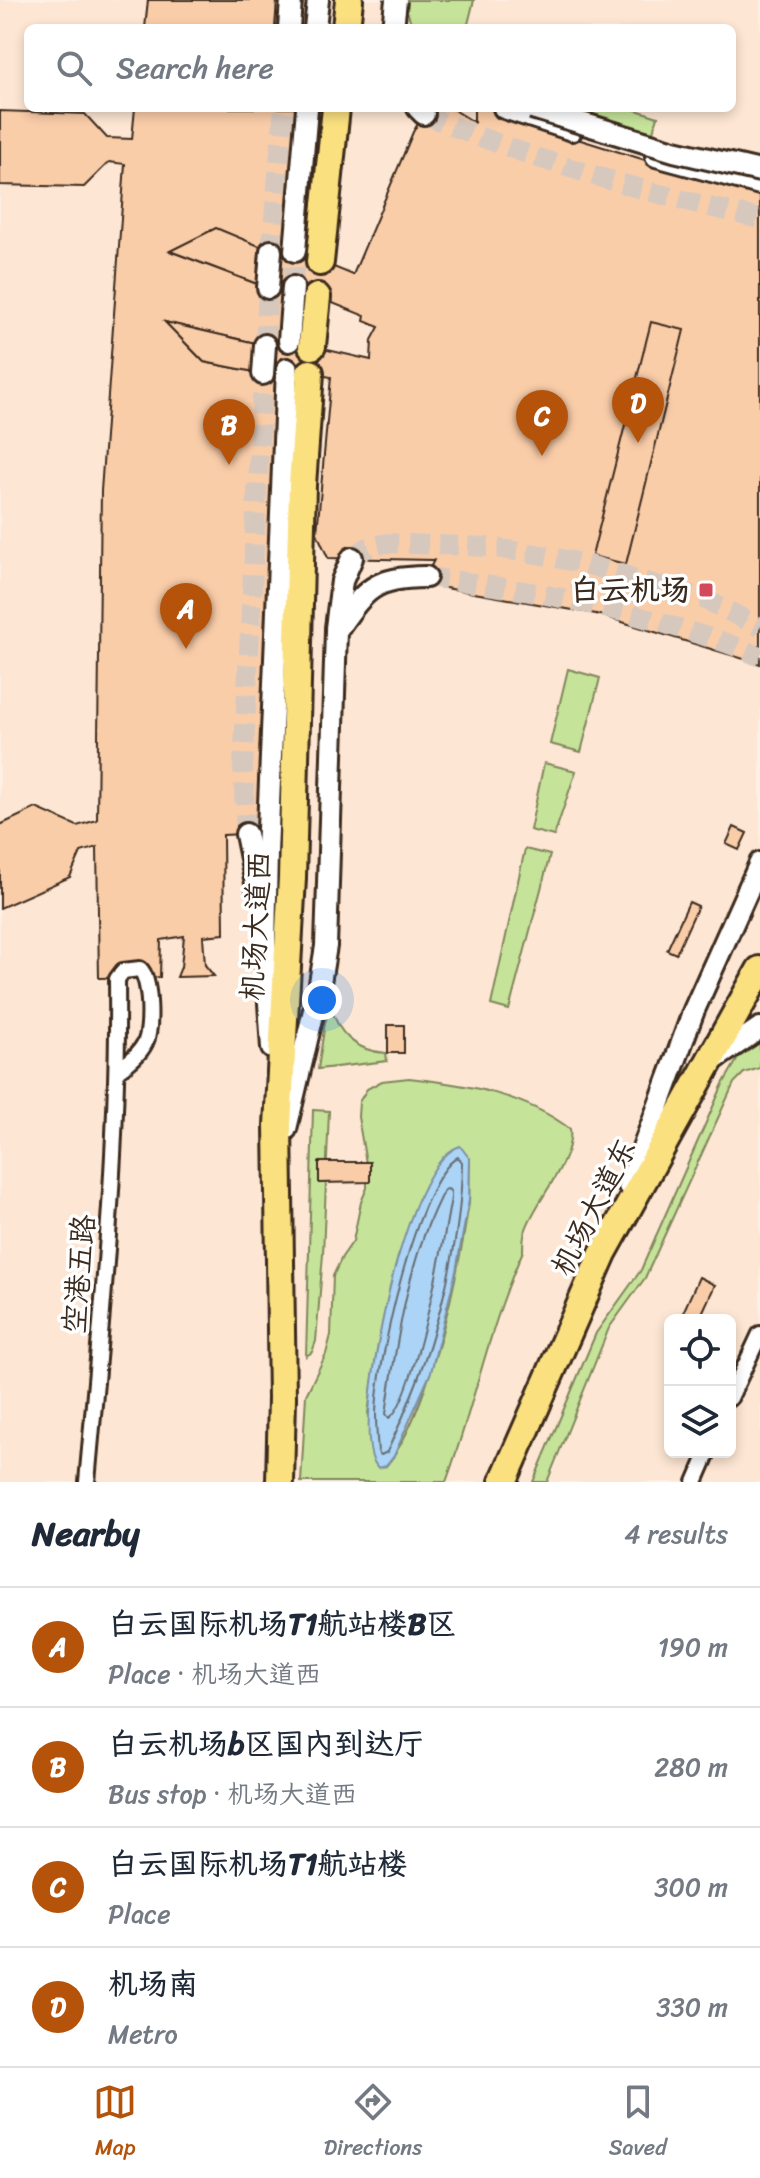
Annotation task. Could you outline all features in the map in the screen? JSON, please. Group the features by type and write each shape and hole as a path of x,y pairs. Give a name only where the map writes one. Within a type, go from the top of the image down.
{"highway":[{"path":"346,24 349,0"},
{"path":"320,262 336,112"},
{"path":"300,344 317,297"},
{"name":"机场大道西","path":"280,1482 282,1398 278,1125 292,878 302,485 298,371"},
{"name":"机场大道东","path":"503,1482 603,1253 760,970"}],"main road":[{"path":"289,24 291,0"},
{"path":"315,24 318,0"},
{"path":"384,0 395,24"},
{"path":"396,0 397,24"},
{"path":"295,251 307,112"},
{"path":"517,112 690,166 760,184"},
{"path":"545,112 674,151 760,171"},
{"path":"268,288 271,251"},
{"path":"293,287 300,344"},
{"path":"263,374 265,345"},
{"path":"265,943 298,371"},
{"path":"278,1160 304,1057 326,946 336,631 342,581 352,558"},
{"path":"336,631 359,599 374,585 399,578 426,577"},
{"path":"246,834 265,943 278,1125"},
{"path":"603,1253 694,1010 759,864"},
{"path":"706,1065 760,1028"}],"street":[{"name":"空港五路","path":"87,1482 110,1220 118,1070 117,979 123,971 140,969 147,980 149,1035 136,1055 118,1070"},
{"path":"736,1386 760,1334"},
{"path":"695,1482 705,1458"}],"shaded area":[{"path":"0,0 760,0 760,1482 0,1482"}],"green space":[{"path":"403,0 474,0 468,24 412,24"},
{"path":"568,112 642,112 658,117 651,137"},
{"path":"568,669 600,678 581,752 550,744"},
{"path":"544,763 576,771 554,836 530,830"},
{"path":"525,849 550,855 509,1010 491,1005"},
{"path":"331,1005 338,1024 350,1039 366,1049 386,1053 387,1061 318,1069"},
{"path":"760,1036 760,1068 744,1073 734,1083 645,1278 609,1328 547,1482 533,1482 596,1333 641,1270 723,1084 743,1050"},
{"path":"409,1078 430,1080 514,1099 570,1129 570,1141 560,1168 525,1232 523,1251 491,1337 446,1482 301,1482 306,1395 326,1354 331,1335 333,1276 353,1241 367,1188 359,1102 367,1089 382,1081","holes":["470,1159 469,1203 440,1341 416,1413 402,1443 386,1466 368,1413 377,1352 398,1257 422,1195"]},
{"path":"313,1110 329,1111 316,1341 312,1352 306,1356"}],"water":[{"path":"460,1146 470,1159 469,1200 456,1271 431,1372 394,1456 386,1466 379,1468 371,1454 370,1400 380,1331 394,1272 425,1185 442,1159"}],"building":[{"path":"148,0 277,0 275,24 145,24"},
{"path":"0,111 85,114 107,138 132,139 135,112 306,112 290,259 216,228 170,251 284,294 281,349 165,322 204,362 285,378 266,833 223,835 224,934 203,936 205,965 214,976 177,977 184,936 161,940 160,977 99,978 97,847 81,852 70,877 0,908 0,825 36,808 77,826 97,820 101,491 125,164 109,162 84,187 0,185"},
{"path":"458,112 474,122 474,112 503,112 555,132 687,173 760,188 760,664 596,614 422,584 434,560 328,558 317,533 331,377 287,369 285,378 204,362 165,322 281,349 289,341 371,360 372,340 379,327 364,321 365,316 293,287 284,294 170,251 216,228 290,259 295,251 353,275 413,132 424,114"},
{"path":"651,322 684,330 626,564 592,556"},
{"path":"734,827 747,833 739,850 726,844"},
{"path":"689,902 698,906 676,954 667,950"},
{"path":"388,1025 404,1025 404,1053 388,1053"},
{"path":"319,1162 370,1162 370,1182 319,1183"},
{"path":"699,1277 715,1285 702,1314 682,1314"}],"tunnel":[{"path":"271,251 284,112"},
{"path":"424,114 589,174 760,219"},
{"path":"293,287 295,251"},
{"path":"265,345 268,288"},
{"path":"246,834 243,767 263,374"},
{"path":"352,558 368,547 387,543 487,547 537,554 586,564 704,599 760,627"},
{"path":"426,577 589,604 653,620 760,657"}],"place":[{"name":"机场南","path":"638,443"},
{"name":"白云国际机场T1航站楼","path":"542,456"},
{"name":"白云机场b区国内到达厅","path":"229,465"},
{"name":"白云机场","path":"706,590"},
{"name":"白云国际机场T1航站楼B区","path":"186,649"}]}
